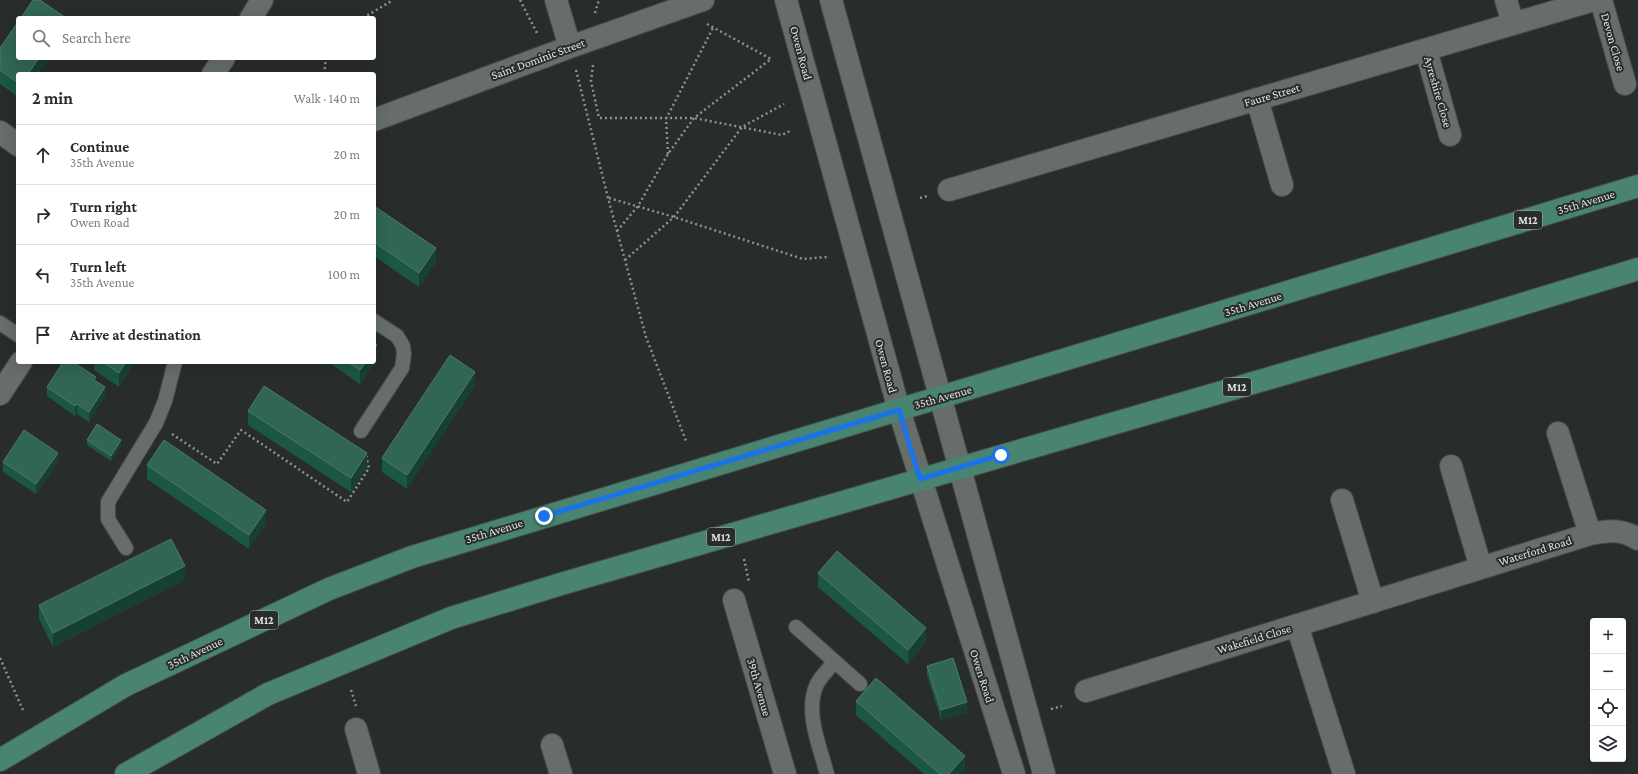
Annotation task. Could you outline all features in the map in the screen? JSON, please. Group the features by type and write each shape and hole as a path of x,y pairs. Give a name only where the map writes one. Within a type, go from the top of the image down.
{"main road":[{"name":"35th Avenue","path":"0,760 126,685 329,589 420,555 1638,186"},
{"name":"M12","path":"126,774 268,694 451,618 561,584 1638,269"}],"street":[{"path":"252,16 262,0"},
{"path":"556,0 570,47"},
{"name":"Saint Dominic Street","path":"376,119 570,47 704,0"},
{"name":"Owen Road","path":"786,0 899,410 1014,774"},
{"path":"831,0 1044,774"},
{"path":"1506,0 1513,24"},
{"name":"Faure Street","path":"949,190 1594,0"},
{"name":"Devon Close","path":"1601,0 1625,84"},
{"name":"Ayreshire Close","path":"1426,50 1450,135"},
{"path":"214,72 223,60"},
{"path":"1257,99 1282,185"},
{"path":"0,132 16,143"},
{"path":"0,394 19,364"},
{"path":"1558,433 1590,534"},
{"path":"1451,466 1481,568"},
{"path":"1342,500 1373,602"},
{"name":"Waterford Road","path":"1297,625 1590,534 1610,530 1621,531 1638,539"},
{"name":"39th Avenue","path":"734,600 785,774"},
{"name":"Wakefield Close","path":"1086,691 1297,625 1344,774"},
{"path":"356,729 369,774"},
{"path":"552,745 561,774"}],"lane":[{"path":"361,431 402,368 404,354 403,346 396,336 376,322"},
{"path":"0,324 16,333"},
{"path":"126,548 108,519 108,502 156,423 165,400 174,364"},
{"path":"796,627 860,684"},
{"path":"827,774 816,735 812,705 817,683 834,662"}],"path":[{"path":"366,16 393,0"},
{"path":"520,0 539,36 564,25"},
{"path":"617,231 638,206 668,154 694,118 771,59 713,28 682,8"},
{"path":"668,154 666,118 713,28"},
{"path":"598,37 591,81 599,118 694,118 782,135 792,130"},
{"path":"570,47 608,198 646,337 686,441"},
{"path":"324,72 326,60"},
{"path":"625,260 674,217 742,127 784,104"},
{"path":"608,198 674,217 803,259 827,256"},
{"path":"156,423 218,464 241,430 347,502 369,468"},
{"path":"0,658 23,710"},
{"path":"1049,710 1062,706"}],"building":[{"path":"33,0 40,0 63,16 22,16"},
{"path":"16,25 16,60 38,60 29,72 16,72 16,82 0,70 0,48"},
{"path":"376,207 436,248 419,273 376,243"},
{"path":"450,355 475,372 407,475 382,458"},
{"path":"62,364 76,364 96,377 94,380 105,387 89,412 77,404 75,406 47,387"},
{"path":"106,364 125,364 119,373"},
{"path":"351,364 364,364 360,370"},
{"path":"264,386 367,453 351,478 248,411"},
{"path":"97,424 121,440 111,456 87,440"},
{"path":"24,430 58,453 36,484 3,462"},
{"path":"164,440 266,510 249,535 147,465"},
{"path":"171,539 185,566 53,633 39,605"},
{"path":"837,551 926,628 908,650 818,573"},
{"path":"953,658 967,702 941,710 927,666"},
{"path":"876,678 965,756 949,774 940,774 856,701"}],"route":[{"path":"544,516 899,410 920,479 1001,455"}]}
